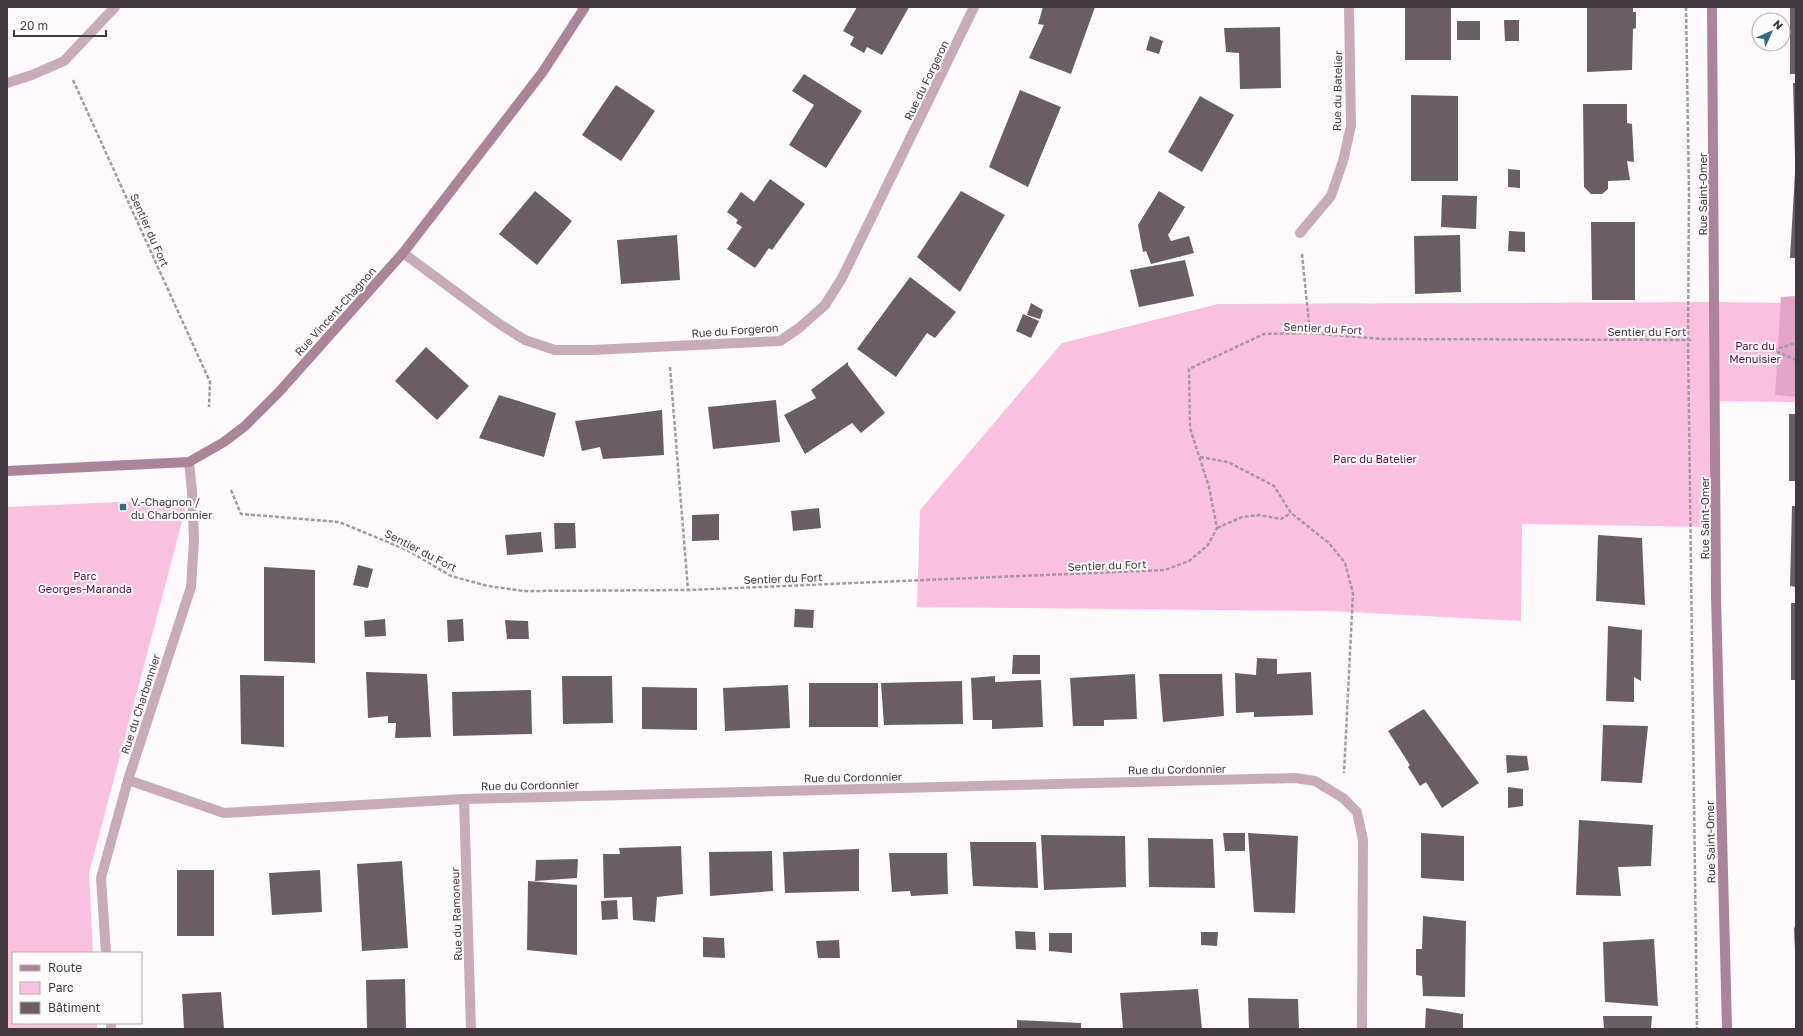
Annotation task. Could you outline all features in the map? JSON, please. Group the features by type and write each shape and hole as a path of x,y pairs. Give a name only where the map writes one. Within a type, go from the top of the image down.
{"street":[{"path":"7,83 32,75 64,61 115,7"},
{"name":"Rue Vincent-Chagnon","path":"7,471 189,462 224,442 245,426 279,392 404,252 542,73 585,7"},
{"name":"Rue du Forgeron","path":"404,252 498,323 525,340 555,350 592,350 780,340 799,328 825,305 842,278 974,7"},
{"name":"Rue du Batelier","path":"1300,233 1331,196 1343,161 1351,126 1349,7"},
{"name":"Rue Saint-Omer","path":"1712,7 1716,596 1727,1029"},
{"name":"Rue du Charbonnier","path":"106,952 101,878 128,780 191,587 194,540 189,462"},
{"name":"Rue du Cordonnier","path":"128,780 224,813 464,799 1295,778 1315,781 1343,798 1357,812 1363,840 1362,1029"},
{"name":"Rue du Ramoneur","path":"464,799 471,1029"}],"path":[{"path":"1686,7 1689,194 1688,339 1697,1029"},
{"name":"Sentier du Fort","path":"64,61 210,382 209,407"},
{"path":"1300,233 1310,334"},
{"name":"Sentier du Fort","path":"231,490 241,514 339,522 408,550 451,576 488,586 523,591 688,590 1165,570 1189,561 1208,545 1217,528 1209,487 1190,428 1189,369 1264,334 1310,334 1381,339 1688,339 1773,350 1796,360"},
{"path":"1773,350 1796,343"},
{"path":"668,346 688,590"},
{"path":"1200,457 1228,462 1274,486 1291,513 1329,543 1345,563 1353,593 1343,798"},
{"path":"1217,528 1242,517 1259,515 1281,519 1291,513"}],"green space":[{"name":"Parc du Batelier","path":"1796,303 1796,402 1715,401 1715,527 1522,524 1521,621 1331,611 917,607 920,510 1062,343 1218,304"},
{"name":"Parc Georges-Maranda","path":"188,499 89,873 93,952 12,952 12,1024 97,1024 97,1029 7,1029 7,507"}],"shaded area":[{"path":"1796,296 1796,397 1775,395 1781,297"}],"building":[{"path":"857,7 909,7 882,55 867,47 864,53 850,45 854,37 843,31"},
{"path":"1043,7 1095,7 1071,74 1029,58 1044,25 1038,24"},
{"path":"1405,7 1451,7 1451,60 1405,60"},
{"path":"1587,7 1633,7 1633,12 1636,12 1636,28 1633,29 1632,70 1587,72"},
{"path":"1790,7 1796,7 1796,74 1790,74"},
{"path":"1504,20 1519,20 1519,41 1505,41"},
{"path":"1457,21 1480,21 1480,40 1457,40"},
{"path":"1280,27 1281,88 1240,89 1239,53 1226,52 1224,28"},
{"path":"1150,36 1163,41 1159,54 1146,50"},
{"path":"804,74 862,111 826,168 789,145 814,105 792,91"},
{"path":"1793,83 1796,83 1796,158 1795,158"},
{"path":"616,85 655,111 621,161 582,135"},
{"path":"1020,90 1061,107 1028,187 989,167"},
{"path":"1411,95 1458,96 1458,181 1411,181"},
{"path":"1200,96 1234,115 1202,172 1168,152"},
{"path":"1583,104 1627,104 1627,123 1632,124 1634,162 1627,161 1630,180 1608,181 1608,189 1602,194 1591,194 1584,187"},
{"path":"1508,169 1520,170 1520,188 1508,187"},
{"path":"1795,173 1796,258 1790,258"},
{"path":"770,179 805,204 772,250 769,248 755,268 727,249 742,227 736,223 738,220 727,212 741,192 754,202"},
{"path":"535,191 572,221 537,265 499,234"},
{"path":"961,191 1005,215 960,292 917,257"},
{"path":"1159,191 1185,207 1168,235 1171,241 1189,236 1194,253 1151,264 1146,251 1143,252 1138,225"},
{"path":"1442,195 1477,196 1476,229 1441,227"},
{"path":"1591,222 1635,222 1635,300 1592,300"},
{"path":"1509,231 1525,232 1525,252 1508,251"},
{"path":"677,235 680,280 621,284 617,240"},
{"path":"1460,235 1461,292 1415,294 1414,236"},
{"path":"1185,260 1194,296 1139,307 1130,270"},
{"path":"910,277 956,312 935,338 927,333 896,377 857,349"},
{"path":"1031,303 1043,310 1040,319 1027,315"},
{"path":"1023,314 1039,321 1031,338 1016,331"},
{"path":"426,347 469,386 437,420 395,381"},
{"path":"848,362 848,365 885,413 861,433 852,423 805,454 784,415 816,398 811,390"},
{"path":"499,395 556,413 544,457 479,438"},
{"path":"776,400 780,442 713,449 708,407"},
{"path":"662,410 664,455 603,459 600,447 582,451 575,421"},
{"path":"1789,414 1796,414 1796,481 1789,481"},
{"path":"1792,506 1796,506 1796,587 1790,586"},
{"path":"819,508 821,528 793,531 791,511"},
{"path":"719,514 719,540 692,541 692,515"},
{"path":"554,523 575,523 576,548 555,549"},
{"path":"541,532 543,552 507,555 505,535"},
{"path":"1598,535 1642,538 1645,605 1596,601"},
{"path":"358,565 373,569 368,588 353,585"},
{"path":"264,567 315,570 315,663 264,661"},
{"path":"1791,603 1796,603 1796,680 1791,680"},
{"path":"795,609 814,610 813,628 794,627"},
{"path":"385,619 386,636 365,637 364,621"},
{"path":"463,619 464,641 448,642 447,620"},
{"path":"505,620 528,621 529,639 507,639"},
{"path":"1608,626 1642,630 1641,681 1634,677 1634,702 1606,701"},
{"path":"1013,655 1040,655 1040,674 1012,674"},
{"path":"1257,658 1277,659 1277,674 1311,672 1313,715 1254,717 1254,712 1236,713 1235,673 1256,675"},
{"path":"366,672 427,674 431,737 395,738 396,723 388,723 388,716 368,718"},
{"path":"1135,674 1137,719 1104,720 1104,726 1073,726 1070,678"},
{"path":"1159,674 1222,674 1224,716 1163,722"},
{"path":"240,675 284,676 284,747 241,744"},
{"path":"562,676 612,676 613,723 563,724"},
{"path":"995,676 995,682 1041,680 1043,727 992,729 992,720 973,720 971,678"},
{"path":"962,681 963,724 884,725 881,683"},
{"path":"809,683 878,683 878,727 809,727"},
{"path":"788,685 790,728 725,731 723,688"},
{"path":"642,687 697,688 697,730 642,729"},
{"path":"531,690 532,734 453,736 452,692"},
{"path":"1424,709 1479,783 1442,808 1426,782 1420,786 1408,767 1410,765 1388,731"},
{"path":"1603,725 1648,726 1642,783 1601,781"},
{"path":"1506,755 1527,756 1529,770 1507,773"},
{"path":"1508,787 1523,789 1523,806 1508,808"},
{"path":"1579,820 1653,825 1651,866 1618,867 1621,896 1576,895"},
{"path":"1223,833 1245,833 1245,851 1225,851"},
{"path":"1248,833 1298,836 1295,913 1254,912"},
{"path":"1421,833 1464,836 1464,881 1421,878"},
{"path":"1041,835 1125,836 1126,887 1044,890"},
{"path":"1148,838 1213,839 1215,888 1149,887"},
{"path":"970,842 1036,842 1038,888 973,886"},
{"path":"681,846 683,894 657,897 655,922 633,920 632,897 604,898 603,854 620,854 619,848"},
{"path":"859,849 859,891 785,893 783,852"},
{"path":"772,851 773,891 710,896 709,852"},
{"path":"889,853 947,853 948,894 911,896 910,891 892,892"},
{"path":"578,859 577,878 535,881 536,860"},
{"path":"402,861 408,948 362,951 357,864"},
{"path":"177,870 214,870 214,936 177,936"},
{"path":"320,870 322,912 272,915 269,873"},
{"path":"528,881 577,885 577,955 527,950"},
{"path":"617,900 618,919 602,920 601,901"},
{"path":"1423,916 1466,921 1465,997 1423,996 1422,976 1416,975 1416,949 1422,949"},
{"path":"1796,923 1796,950 1795,950 1794,929"},
{"path":"1015,931 1035,932 1036,950 1016,949"},
{"path":"1201,932 1218,932 1217,946 1201,945"},
{"path":"1049,933 1072,933 1072,953 1049,951"},
{"path":"703,937 724,938 725,958 703,957"},
{"path":"1654,939 1658,1006 1605,1002 1603,942"},
{"path":"839,940 840,958 818,958 816,941"},
{"path":"405,979 406,1029 367,1029 366,980"},
{"path":"1198,989 1202,1029 1123,1029 1120,993"},
{"path":"221,992 224,1029 184,1029 182,994"},
{"path":"1248,998 1298,999 1299,1029 1249,1029"},
{"path":"1426,1008 1463,1014 1463,1029 1425,1029"},
{"path":"1603,1016 1652,1016 1651,1029 1604,1029"},
{"path":"1017,1020 1081,1023 1081,1029 1017,1029"}],"place":[{"name":"V.-Chagnon / du Charbonnier","path":"123,507"}],"park label":[{"name":"Parc du Menuisier","path":"1755,351"}]}
